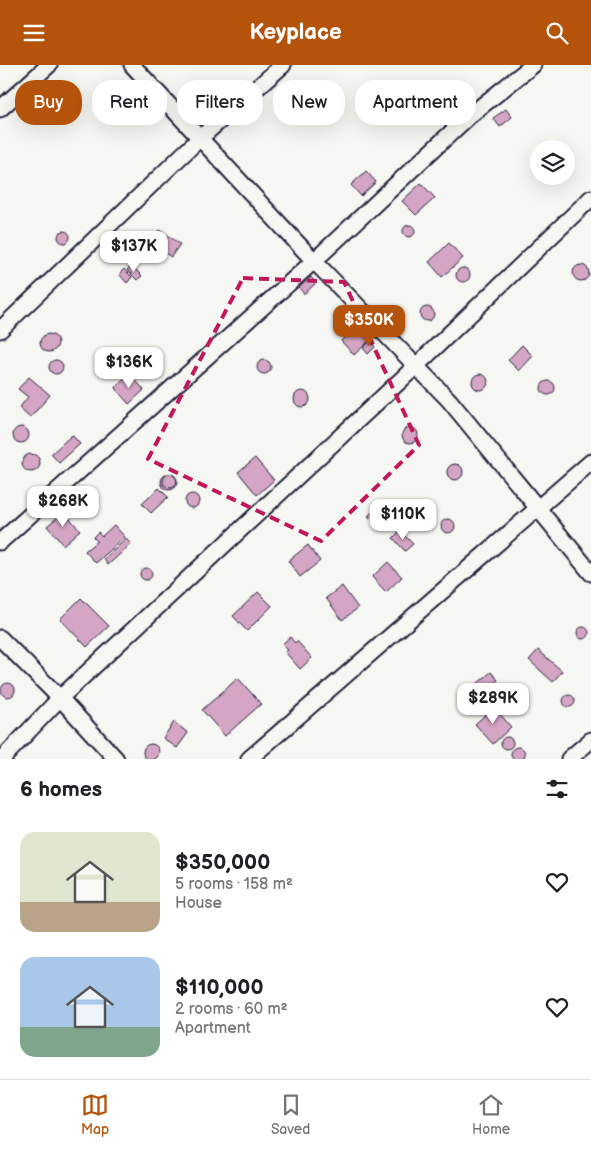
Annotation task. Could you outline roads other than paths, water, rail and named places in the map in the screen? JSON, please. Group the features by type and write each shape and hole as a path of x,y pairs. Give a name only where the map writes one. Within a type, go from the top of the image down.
{"street":[{"path":"0,109 50,65"},
{"path":"132,65 314,261 449,400 591,573"},
{"path":"0,330 199,139 283,65"},
{"path":"0,541 314,261 469,116 533,65"},
{"path":"2,759 60,698 417,365 591,199"},
{"path":"249,759 591,462"},
{"path":"0,638 60,698 116,759"},
{"path":"570,759 591,740"}]}
